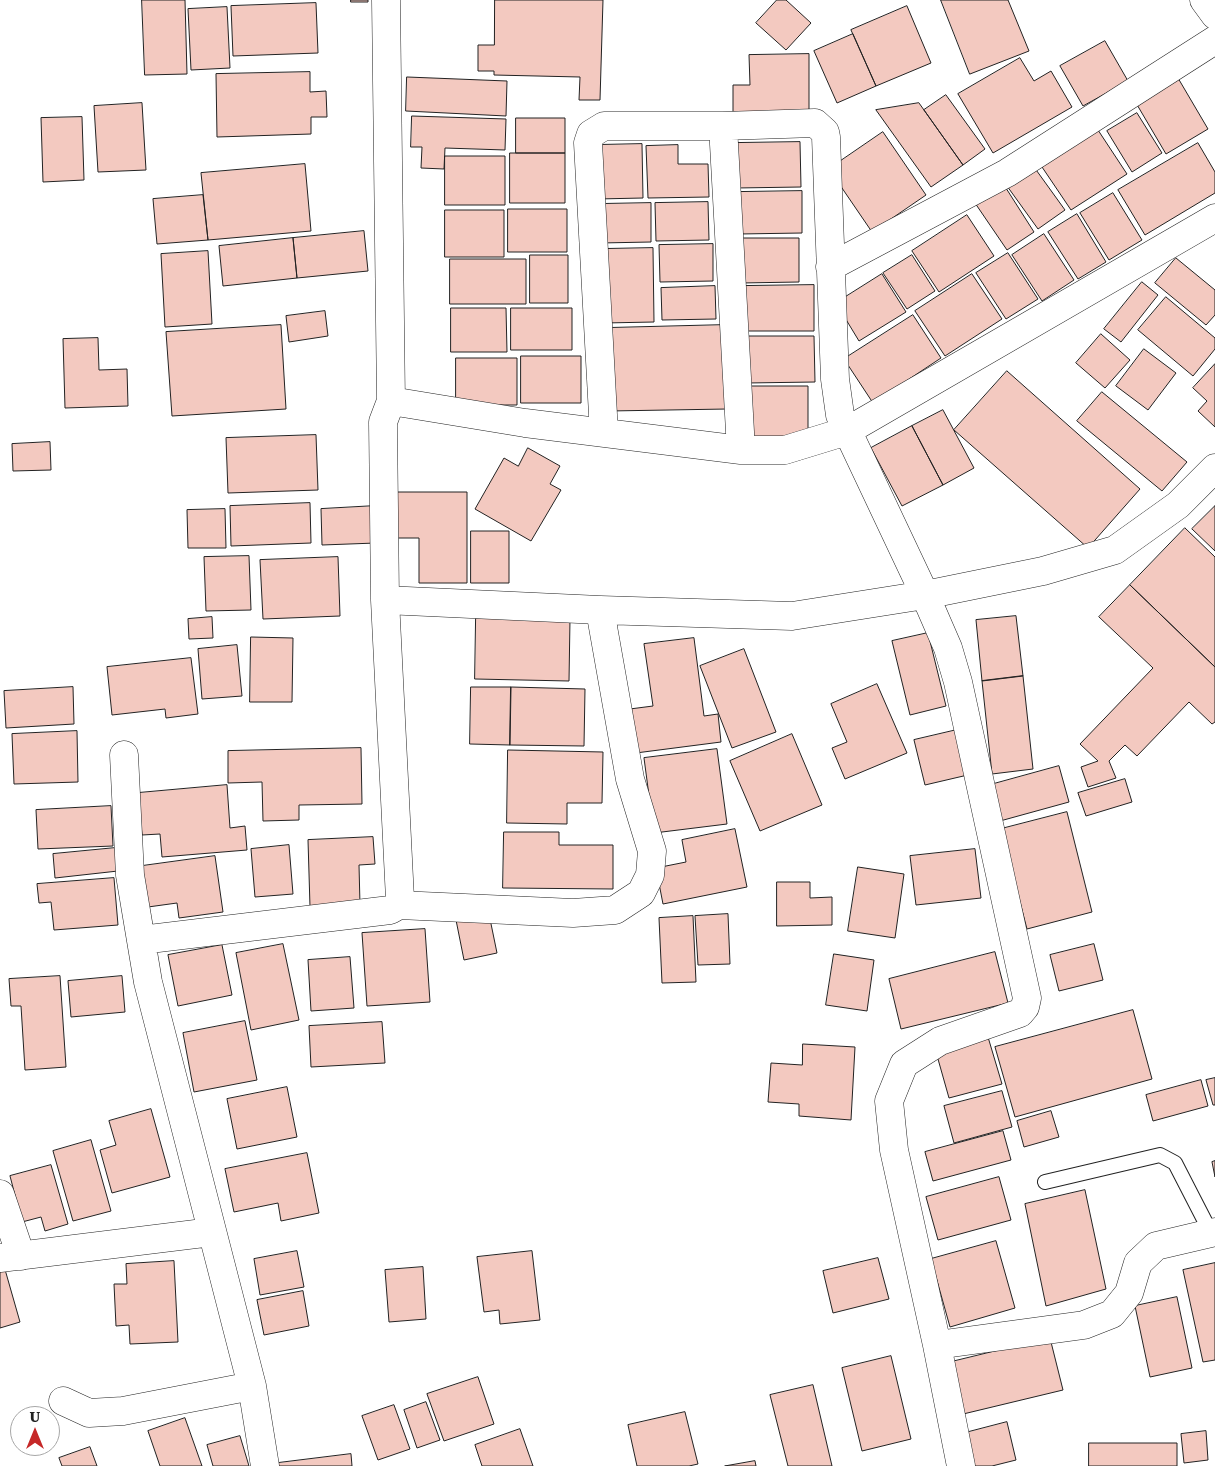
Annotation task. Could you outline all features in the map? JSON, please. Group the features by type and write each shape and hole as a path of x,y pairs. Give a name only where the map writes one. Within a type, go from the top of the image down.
{"street":[{"path":"386,0 391,401 383,422 385,600 399,906"},
{"path":"1204,0 1215,14"},
{"path":"830,267 1007,173 1215,40"},
{"path":"604,433 588,143 591,134 604,126 723,126 815,123 826,132 835,379 840,415 948,648 958,682 1027,998 1025,1007 1020,1013 940,1041 904,1064 888,1101 894,1150 938,1345 961,1466"},
{"path":"723,126 741,450"},
{"path":"391,401 604,433 741,450 785,450 847,431 1215,218"},
{"path":"385,600 600,610 792,616 925,595 1043,571 1114,550 1178,505 1215,468"},
{"path":"141,940 390,910 399,906 573,914 615,910 641,893 650,875 652,851 630,779 600,610"},
{"path":"124,755 130,875 148,982 252,1386 265,1466"},
{"path":"0,1194 11,1257 212,1232"},
{"path":"938,1345 1084,1325 1112,1314 1129,1293 1138,1263 1156,1246 1213,1232"},
{"path":"63,1401 89,1413 123,1411 252,1386"}],"lane":[{"path":"1045,1182 1160,1155 1175,1163 1213,1232"}],"building":[{"path":"142,0 185,0 187,74 145,75"},
{"path":"351,0 368,0 368,2 351,2"},
{"path":"495,0 603,0 600,100 579,100 580,77 494,75 494,71 478,71 478,45 494,45"},
{"path":"777,0 786,0 811,23 786,50 756,23"},
{"path":"941,0 1008,0 1029,51 970,74"},
{"path":"316,3 318,53 233,56 231,6"},
{"path":"907,6 931,63 876,86 851,30"},
{"path":"227,7 230,68 191,70 188,9"},
{"path":"853,34 876,86 837,103 814,51"},
{"path":"1105,41 1128,81 1083,106 1060,66"},
{"path":"809,54 809,112 733,112 733,85 750,85 749,55"},
{"path":"1020,58 1034,81 1051,71 1072,107 993,153 958,94"},
{"path":"310,72 310,92 326,91 327,117 311,117 311,134 217,137 216,74"},
{"path":"407,77 507,81 506,116 406,111"},
{"path":"1178,78 1208,129 1166,154 1136,103"},
{"path":"946,95 985,149 963,165 924,110"},
{"path":"142,103 146,170 98,172 94,106"},
{"path":"919,103 963,165 931,187 876,110"},
{"path":"1137,113 1162,153 1132,172 1107,131"},
{"path":"412,116 506,119 505,150 445,148 444,169 421,168 422,147 411,147"},
{"path":"82,117 84,180 43,182 41,118"},
{"path":"516,118 565,118 565,153 516,153"},
{"path":"1096,127 1127,174 1071,210 1040,164"},
{"path":"883,132 926,195 872,232 829,169"},
{"path":"800,142 801,187 736,188 735,143"},
{"path":"1198,143 1215,172 1215,193 1145,235 1118,190"},
{"path":"642,144 643,198 597,199 596,145"},
{"path":"678,145 678,164 708,164 709,197 648,198 646,146"},
{"path":"510,153 565,153 565,203 510,203"},
{"path":"445,156 505,156 505,205 445,205"},
{"path":"305,164 311,231 208,240 201,173"},
{"path":"1034,167 1065,210 1038,229 1007,186"},
{"path":"1004,185 1034,232 1007,250 975,203"},
{"path":"802,191 802,233 739,234 738,192"},
{"path":"1113,193 1142,240 1109,260 1080,213"},
{"path":"203,195 208,240 157,244 153,199"},
{"path":"708,202 709,240 656,241 655,203"},
{"path":"651,203 651,242 600,243 599,204"},
{"path":"508,209 567,209 567,252 508,252"},
{"path":"445,210 504,210 504,257 445,257"},
{"path":"1077,214 1106,262 1078,279 1048,232"},
{"path":"967,215 994,256 939,292 912,251"},
{"path":"364,231 368,271 297,278 293,238"},
{"path":"1044,234 1074,280 1042,301 1012,255"},
{"path":"293,238 297,278 223,286 219,246"},
{"path":"741,238 799,238 799,282 741,283"},
{"path":"713,244 713,281 660,282 659,245"},
{"path":"653,248 654,322 604,323 602,249"},
{"path":"208,251 212,324 165,327 161,254"},
{"path":"1008,253 1038,299 1006,319 976,273"},
{"path":"530,255 568,255 568,303 530,303"},
{"path":"912,255 935,291 907,309 883,273"},
{"path":"1176,258 1215,290 1215,315 1206,325 1155,283"},
{"path":"450,259 526,259 526,304 450,304"},
{"path":"882,274 906,312 859,341 836,303"},
{"path":"972,274 1002,319 945,356 915,311"},
{"path":"1142,282 1158,295 1121,342 1104,329"},
{"path":"814,285 814,331 742,331 742,286"},
{"path":"715,286 716,319 662,320 661,288"},
{"path":"1166,297 1215,338 1215,349 1193,376 1138,330"},
{"path":"451,308 506,308 507,352 451,352"},
{"path":"511,308 572,308 572,350 511,350"},
{"path":"325,311 328,336 289,342 286,316"},
{"path":"913,315 941,358 873,403 844,359"},
{"path":"281,325 286,409 172,416 166,332"},
{"path":"725,325 727,409 609,411 607,328"},
{"path":"1101,334 1130,360 1105,388 1076,363"},
{"path":"747,336 814,336 815,382 747,383"},
{"path":"98,338 99,370 127,369 128,406 65,408 63,339"},
{"path":"1144,349 1176,373 1148,410 1116,386"},
{"path":"521,356 581,356 581,403 521,403"},
{"path":"456,358 517,358 517,405 456,405"},
{"path":"1215,364 1215,427 1198,411 1207,401 1193,388"},
{"path":"1007,371 1140,489 1088,548 954,430"},
{"path":"751,386 808,386 808,438 751,438"},
{"path":"1102,392 1187,462 1162,491 1077,421"},
{"path":"943,410 974,468 943,485 912,426"},
{"path":"912,426 943,485 902,506 871,448"},
{"path":"316,435 318,490 228,493 226,438"},
{"path":"50,442 51,470 13,471 12,444"},
{"path":"528,448 560,466 550,484 561,490 531,541 475,509 504,458 518,466"},
{"path":"388,492 467,492 467,583 419,583 419,538 388,538"},
{"path":"310,503 311,543 231,546 230,506"},
{"path":"375,506 376,543 322,545 321,509"},
{"path":"1215,506 1215,551 1192,529"},
{"path":"225,509 226,548 188,548 187,510"},
{"path":"1185,528 1215,557 1215,667 1130,585"},
{"path":"471,531 509,531 509,583 471,583"},
{"path":"249,556 251,610 206,611 204,557"},
{"path":"338,557 340,616 263,619 260,560"},
{"path":"1130,585 1215,667 1215,722 1212,724 1189,702 1137,756 1125,745 1109,761 1116,778 1088,787 1081,767 1098,761 1080,744 1153,668 1099,617"},
{"path":"1016,616 1023,676 982,681 976,620"},
{"path":"212,617 213,638 189,639 188,619"},
{"path":"476,618 570,619 569,681 475,679"},
{"path":"928,633 946,706 910,715 892,641"},
{"path":"251,637 293,638 292,702 250,702"},
{"path":"694,638 704,716 718,714 721,742 628,754 622,710 653,706 644,644"},
{"path":"237,645 242,696 202,699 198,649"},
{"path":"744,649 776,732 732,748 700,666"},
{"path":"191,658 198,714 166,718 165,709 112,715 107,667"},
{"path":"1023,676 1033,769 992,774 982,681"},
{"path":"877,684 907,753 845,779 832,748 847,742 831,704"},
{"path":"73,687 74,724 6,728 4,691"},
{"path":"471,687 511,687 510,745 470,744"},
{"path":"511,687 585,689 584,746 510,745"},
{"path":"961,729 972,774 925,785 914,740"},
{"path":"77,731 78,782 14,784 12,734"},
{"path":"792,734 822,805 760,831 730,761"},
{"path":"361,748 362,804 299,805 299,820 263,821 262,782 228,783 228,751"},
{"path":"717,749 727,824 654,833 644,758"},
{"path":"508,750 603,752 602,803 567,803 567,824 507,823"},
{"path":"1059,766 1069,802 1000,821 990,785"},
{"path":"1125,779 1132,802 1086,816 1078,793"},
{"path":"227,785 230,828 245,826 247,850 162,857 160,834 142,835 138,793"},
{"path":"111,806 113,846 38,849 36,810"},
{"path":"1067,812 1092,912 1027,929 1001,829"},
{"path":"735,829 747,887 663,904 656,868 686,862 682,840"},
{"path":"504,832 559,832 559,845 613,845 613,889 503,888"},
{"path":"373,837 375,864 359,865 360,905 310,907 308,840"},
{"path":"289,845 293,894 255,897 251,849"},
{"path":"115,848 118,871 55,878 53,854"},
{"path":"975,849 981,898 916,905 910,856"},
{"path":"215,856 223,912 179,918 177,903 148,907 142,866"},
{"path":"858,867 904,874 895,938 848,931"},
{"path":"114,878 118,925 54,930 51,902 39,903 37,884"},
{"path":"777,882 810,882 810,898 832,897 832,925 777,926"},
{"path":"489,914 497,953 464,960 456,920"},
{"path":"728,914 730,964 698,965 695,916"},
{"path":"693,916 696,982 662,983 659,918"},
{"path":"425,929 430,1002 367,1006 362,933"},
{"path":"283,944 299,1020 251,1030 236,953"},
{"path":"1094,944 1103,980 1059,991 1050,955"},
{"path":"222,945 232,995 178,1006 168,955"},
{"path":"995,952 1008,1003 901,1029 889,979"},
{"path":"834,954 874,960 867,1011 826,1005"},
{"path":"350,957 354,1008 311,1011 308,960"},
{"path":"60,976 66,1067 25,1070 21,1006 11,1006 9,979"},
{"path":"122,976 125,1012 71,1017 68,981"},
{"path":"1133,1010 1152,1079 1015,1117 995,1047"},
{"path":"245,1021 257,1080 194,1092 183,1033"},
{"path":"382,1022 385,1063 311,1067 309,1026"},
{"path":"988,1037 1002,1084 949,1098 936,1052"},
{"path":"803,1044 855,1047 851,1120 799,1116 799,1104 768,1102 771,1063 802,1065"},
{"path":"1215,1078 1215,1105 1213,1105 1206,1080"},
{"path":"1201,1080 1208,1106 1153,1121 1146,1095"},
{"path":"287,1087 297,1137 237,1149 227,1099"},
{"path":"1002,1091 1012,1127 954,1143 944,1106"},
{"path":"151,1109 170,1177 112,1193 100,1150 116,1145 109,1121"},
{"path":"1051,1111 1059,1137 1024,1147 1017,1121"},
{"path":"1003,1131 1011,1160 933,1181 925,1152"},
{"path":"91,1140 111,1211 73,1221 53,1151"},
{"path":"307,1153 319,1213 281,1221 278,1203 234,1212 225,1169"},
{"path":"1215,1161 1215,1177 1212,1162"},
{"path":"51,1165 68,1224 45,1231 41,1217 22,1222 10,1176"},
{"path":"999,1177 1011,1220 938,1240 926,1197"},
{"path":"1085,1190 1106,1289 1046,1306 1025,1204"},
{"path":"996,1241 1015,1308 950,1327 931,1259"},
{"path":"297,1251 304,1287 260,1295 254,1259"},
{"path":"532,1251 540,1320 500,1324 499,1310 484,1312 477,1257"},
{"path":"878,1258 889,1299 833,1313 823,1271"},
{"path":"174,1261 178,1342 130,1344 129,1325 116,1326 114,1284 127,1284 126,1264"},
{"path":"1215,1263 1215,1360 1203,1362 1183,1270"},
{"path":"4,1266 20,1322 0,1328 0,1267"},
{"path":"423,1267 426,1319 389,1322 385,1270"},
{"path":"303,1291 309,1326 264,1335 257,1300"},
{"path":"1177,1297 1192,1368 1150,1377 1135,1306"},
{"path":"1050,1338 1063,1390 959,1415 947,1363"},
{"path":"891,1356 911,1439 862,1451 842,1368"},
{"path":"478,1377 494,1424 444,1441 427,1394"},
{"path":"813,1385 832,1466 788,1466 770,1395"},
{"path":"426,1402 440,1440 417,1448 404,1410"},
{"path":"394,1405 410,1449 378,1460 362,1416"},
{"path":"685,1412 698,1464 689,1466 637,1466 628,1425"},
{"path":"185,1418 202,1466 160,1466 148,1431"},
{"path":"1007,1422 1016,1460 992,1466 969,1466 961,1434"},
{"path":"520,1429 533,1466 482,1466 475,1445"},
{"path":"1206,1431 1208,1460 1184,1463 1181,1434"},
{"path":"240,1436 249,1466 213,1466 207,1445"},
{"path":"1089,1443 1177,1443 1177,1466 1089,1466"},
{"path":"90,1447 97,1466 62,1466 59,1458"},
{"path":"351,1454 352,1466 278,1466 278,1463"},
{"path":"755,1461 756,1466 725,1466"}]}
